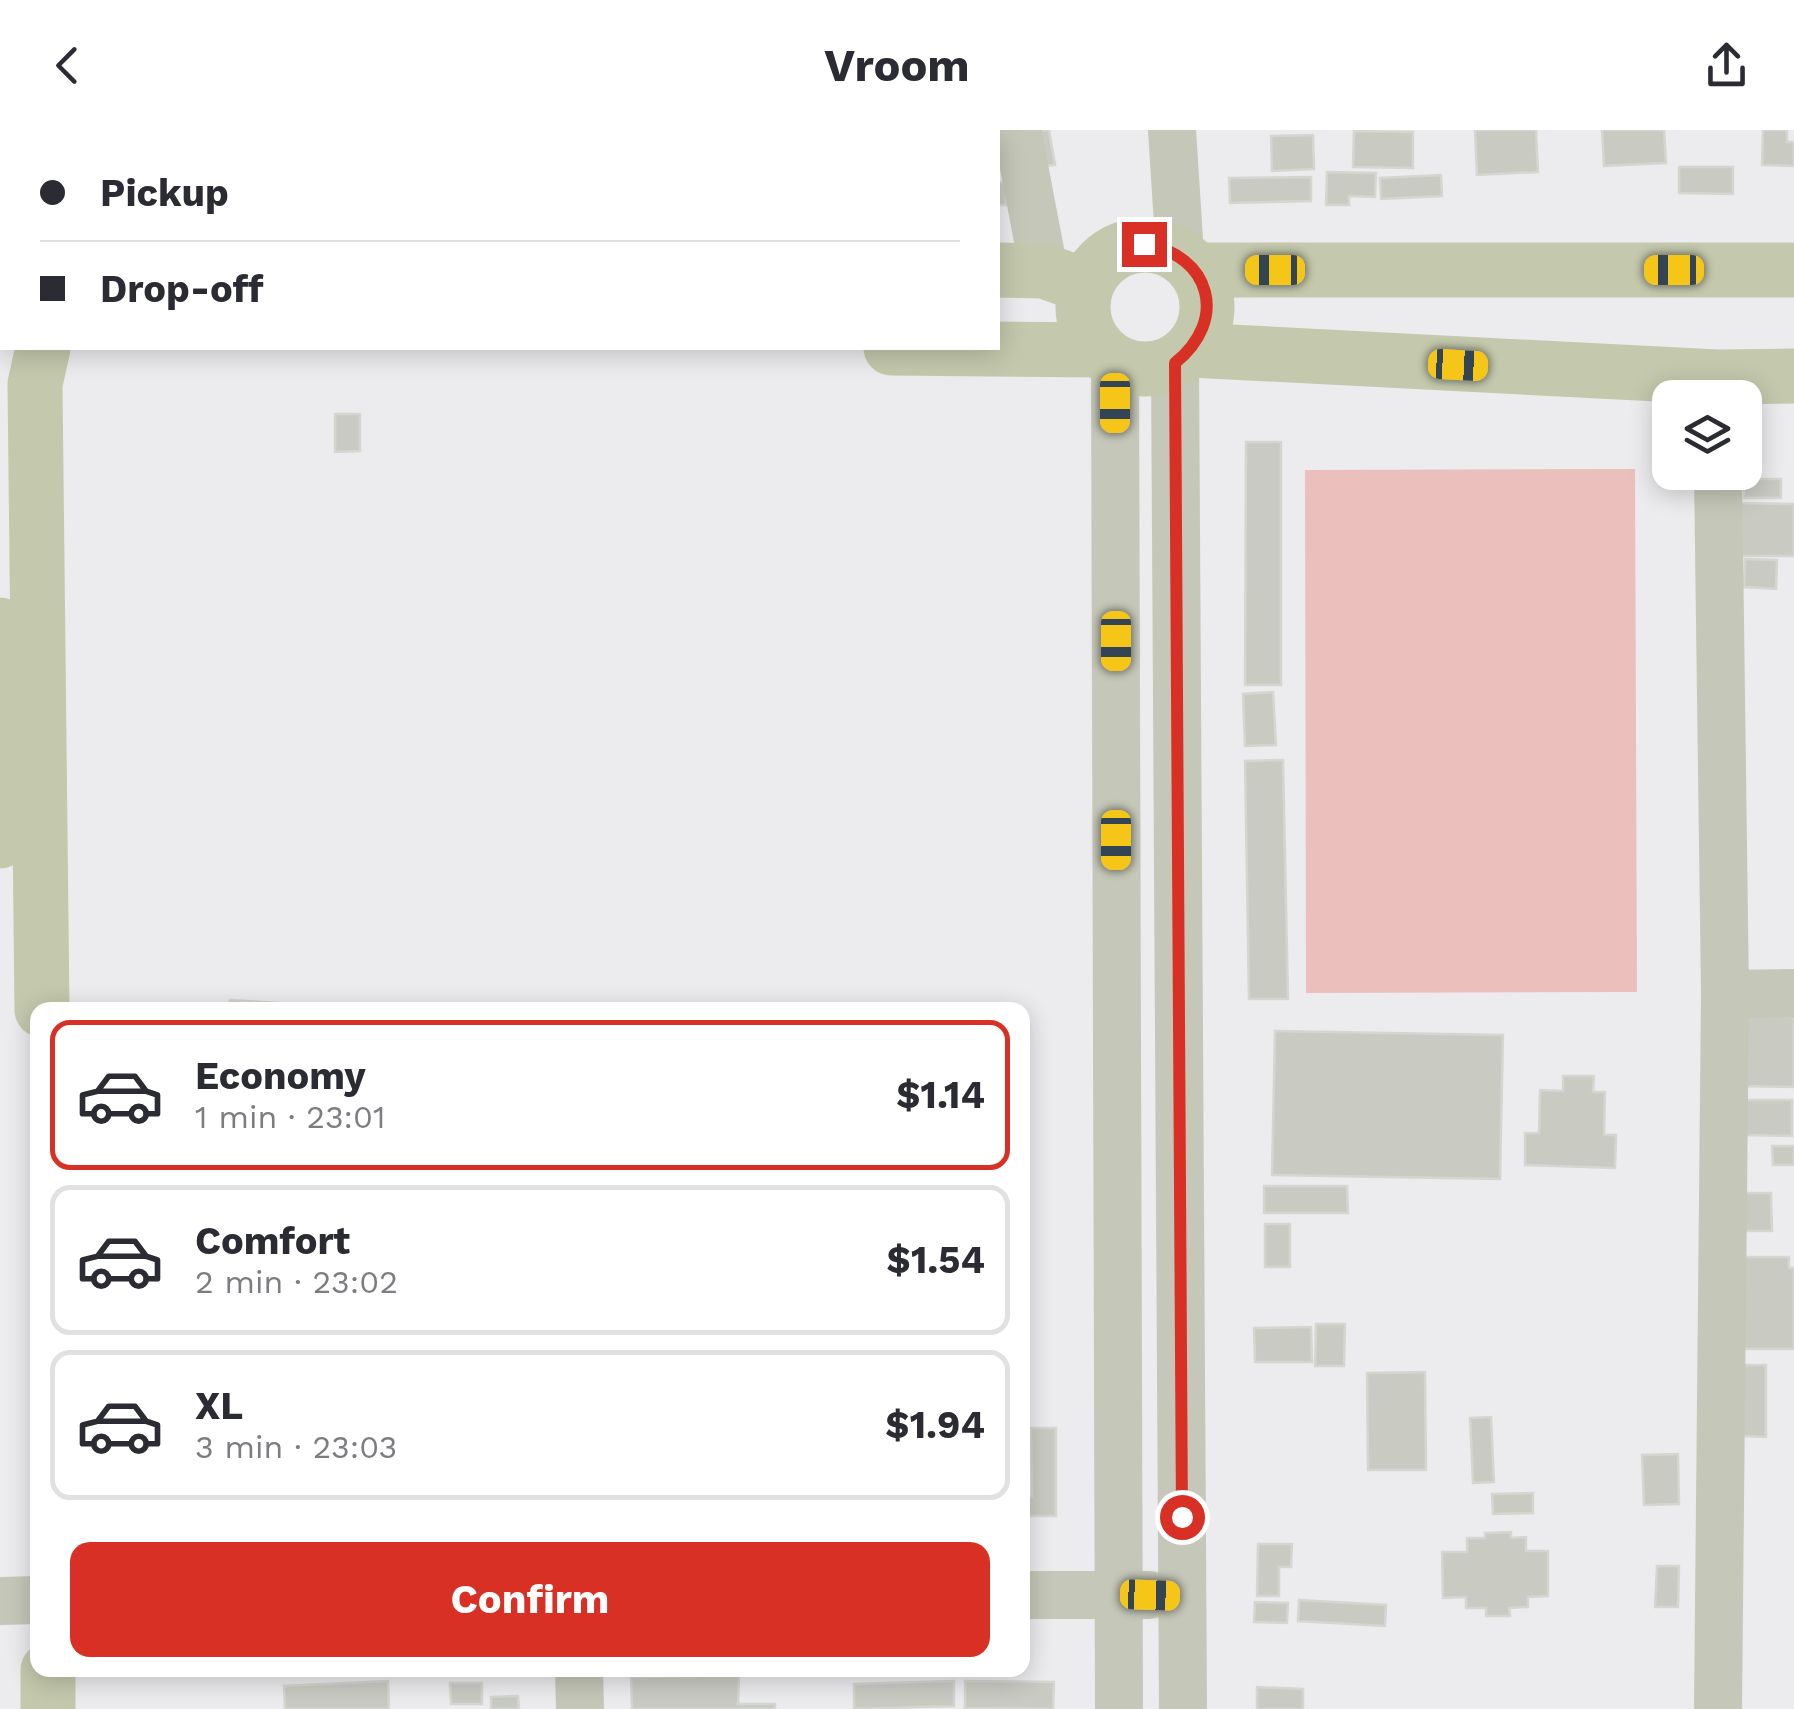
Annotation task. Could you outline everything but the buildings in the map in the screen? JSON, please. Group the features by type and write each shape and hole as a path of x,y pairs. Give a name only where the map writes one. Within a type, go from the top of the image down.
{"main road":[{"path":"1144,244 1162,247 1188,262 1205,290 1208,311 1202,332 1183,356 1155,370 1134,370 1107,356 1086,331 1082,308 1042,275 1095,269 1108,256 1125,248 1144,244"},
{"path":"1188,262 1794,270"},
{"path":"9,350 34,350"},
{"path":"14,840 36,384 42,350"},
{"path":"945,350 1107,356"},
{"path":"1183,356 1652,383"},
{"path":"1762,381 1794,376"},
{"path":"0,624 14,840 41,1002"},
{"path":"48,1677 48,1709"}],"street":[{"path":"1018,130 1042,275"},
{"path":"1172,130 1188,262"},
{"path":"1107,356 1119,1709"},
{"path":"1183,356 1183,1709"},
{"path":"1718,490 1726,994 1718,1709"},
{"path":"1726,994 1794,993"},
{"path":"1030,1595 1182,1596"},
{"path":"0,1601 30,1600"},
{"path":"579,1677 580,1709"}],"shaded area":[{"path":"1635,469 1637,992 1306,993 1305,470"}],"route":[{"path":"1144,244 1180,255 1195,270 1205,290 1208,311 1191,350 1175,363 1182,1517"}]}
